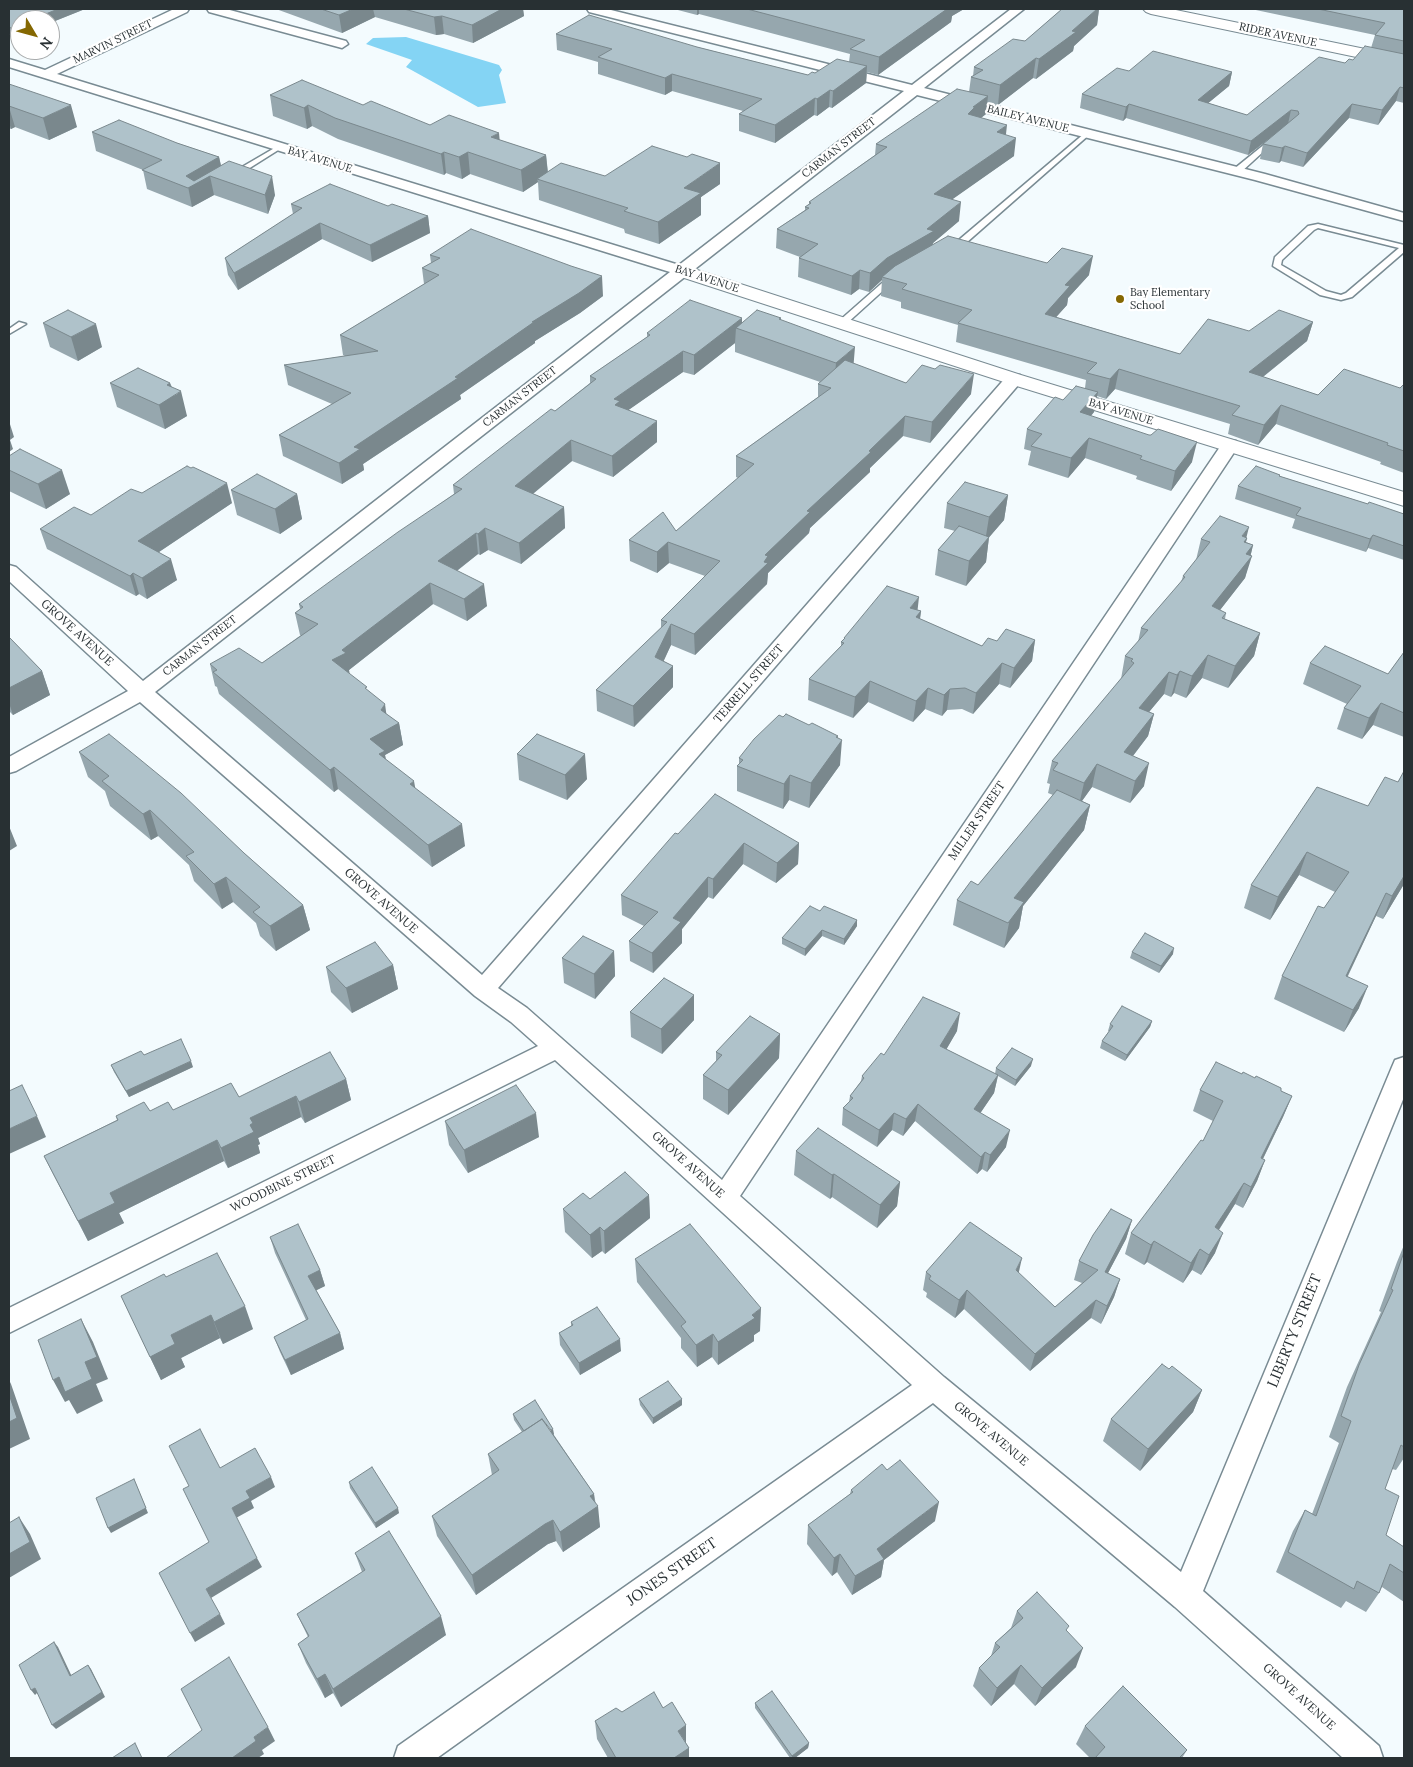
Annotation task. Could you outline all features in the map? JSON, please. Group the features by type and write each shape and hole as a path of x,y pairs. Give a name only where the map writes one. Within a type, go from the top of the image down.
{"street":[{"name":"MARVIN STREET","path":"44,75 182,9"},
{"path":"213,9 342,44"},
{"name":"BAILEY AVENUE","path":"593,9 1237,171 1404,217"},
{"name":"CARMAN STREET","path":"9,766 142,692 1018,9"},
{"name":"RIDER AVENUE","path":"1151,9 1404,62"},
{"name":"BAY AVENUE","path":"9,63 682,271 1014,379 1404,499"},
{"name":"TERRELL STREET","path":"483,990 1014,379"},
{"name":"MILLER STREET","path":"724,1198 1230,445"},
{"name":"GROVE AVENUE","path":"9,572 142,692 483,990 520,1015 934,1386 1186,1596 1367,1758"},
{"name":"WOODBINE STREET","path":"9,1321 557,1048"},
{"name":"LIBERTY STREET","path":"1186,1596 1404,1067"},
{"name":"JONES STREET","path":"410,1758 934,1386"}],"lane":[{"path":"942,252 963,241 1087,134"},
{"path":"1237,171 1277,137"},
{"path":"230,177 280,148"},
{"path":"1318,226 1404,247 1349,295 1341,298 1322,293 1277,266 1278,259 1311,228 1318,226"},
{"path":"842,323 898,275"},
{"path":"9,332 22,324"}],"shaded area":[{"path":"406,37 499,65 502,70 499,75 506,103 478,107 406,67 412,60 366,44 373,38"}],"building":[{"path":"9,9 58,9 10,10 9,27"},
{"path":"321,9 353,9 339,15"},
{"path":"404,9 502,9 472,25 442,16 434,17"},
{"path":"747,9 947,9 879,57 850,49 865,40"},
{"path":"1062,9 1097,9 1072,31 1076,32 1039,59 1036,58 1000,85 971,77 983,70 974,67 1013,39 1025,41"},
{"path":"1318,9 1404,9 1404,41 1375,35 1385,23"},
{"path":"589,15 697,47 808,75 812,72 815,73 837,59 867,66 833,91 830,90 817,99 815,98 775,125 739,114 762,99 672,74 665,78 598,57 612,49 556,34"},
{"path":"1365,46 1404,54 1404,88 1400,87 1382,110 1352,104 1307,153 1285,146 1282,148 1263,144 1299,114 1298,111 1291,110 1251,141 1129,104 1126,107 1082,94 1117,68 1129,71 1153,51 1232,72 1198,100 1247,115 1319,57 1345,63 1349,59 1353,60"},
{"path":"302,80 363,105 371,101 430,125 449,115 499,133 491,137 546,155 521,170 468,152 459,157 444,152 441,154 335,118 308,105 304,108 270,95"},
{"path":"9,84 71,105 43,118 9,106"},
{"path":"957,89 988,96 973,107 975,107 968,114 1007,125 997,132 1016,138 934,194 961,202 927,229 934,231 887,258 870,273 860,270 852,276 799,258 818,244 777,229 809,208 805,207 811,203 809,202 887,147 876,144"},
{"path":"119,120 219,157 186,176 194,181 229,161 272,176 265,195 210,176 188,188 142,170 162,160 92,132"},
{"path":"652,146 687,157 692,154 720,163 684,188 701,193 658,222 624,211 628,208 537,179 561,163 605,176"},
{"path":"330,184 388,206 392,204 428,216 370,245 320,223 234,273 225,258 302,208 291,204"},
{"path":"471,229 602,276 579,293 532,322 534,322 455,377 458,378 354,447 360,449 339,463 279,435 351,393 284,365 378,351 340,335 439,275 422,268 440,258 430,255"},
{"path":"948,236 1047,263 1062,248 1093,256 1065,285 1070,286 1045,314 1180,354 1208,319 1249,331 1279,310 1313,322 1249,372 1318,395 1344,369 1400,388 1404,384 1404,451 1387,445 1388,443 1281,405 1264,425 1232,415 1240,406 1119,369 1110,379 1087,373 1097,363 958,323 972,310 902,289 907,284 882,277 895,266"},
{"path":"690,300 742,318 694,355 683,351 614,399 620,401 615,405 657,421 612,456 571,440 515,486 564,507 519,543 485,528 438,561 484,584 464,599 430,583 342,650 346,653 332,660 367,687 365,688 385,704 381,710 399,723 370,739 385,751 379,754 414,781 410,784 462,824 428,845 334,767 330,770 213,672 217,670 210,664 239,648 262,663 318,624 295,613 303,607 299,604 398,532 462,489 453,485 551,409 555,411 596,379 590,376 650,335 647,333"},
{"path":"68,310 96,324 71,337 43,323"},
{"path":"757,310 855,347 836,363 736,328"},
{"path":"845,360 906,383 922,365 935,369 940,365 974,374 932,422 905,416 869,451 871,452 807,511 810,512 765,555 768,556 764,562 768,563 694,634 671,624 655,657 673,666 633,706 596,690 667,622 661,620 720,561 668,542 657,552 629,540 663,512 676,531 754,464 736,456 831,388 818,384"},
{"path":"138,368 170,383 167,385 181,391 159,405 110,383"},
{"path":"1076,386 1098,392 1080,412 1149,435 1158,429 1197,442 1175,471 1140,459 1142,456 1089,438 1071,458 1031,446 1042,434 1027,429 1055,397 1063,400"},
{"path":"20,449 62,470 38,484 9,470 9,456"},
{"path":"187,466 227,483 138,541 171,559 142,578 133,573 130,576 40,529 74,507 91,515 131,489 142,493"},
{"path":"1256,466 1279,476 1404,514 1404,546 1373,535 1370,539 1296,515 1301,508 1238,486"},
{"path":"257,474 297,494 275,509 231,490"},
{"path":"965,482 1008,495 989,517 947,503"},
{"path":"1220,516 1249,527 1242,536 1247,538 1244,542 1253,545 1246,554 1252,556 1212,606 1226,613 1222,618 1260,633 1235,666 1208,655 1192,676 1180,671 1177,675 1169,672 1139,708 1154,714 1124,752 1149,763 1135,781 1097,764 1084,783 1053,770 1058,763 1052,761 1134,663 1131,661 1133,659 1125,656 1148,630 1141,628 1185,577 1183,576 1210,542 1201,539"},
{"path":"959,526 989,537 969,561 938,550"},
{"path":"887,586 919,597 910,608 921,611 916,617 982,646 988,638 997,641 1006,629 1035,640 1014,668 1002,663 976,693 965,688 950,689 944,695 928,688 916,701 870,681 855,697 809,679 844,643 841,642"},
{"path":"9,637 42,671 9,688"},
{"path":"1325,646 1388,674 1404,652 1404,713 1381,703 1369,718 1344,708 1361,686 1310,663"},
{"path":"786,714 809,725 812,723 838,736 836,737 842,740 811,783 790,775 784,784 737,766 743,760 739,758 754,739 779,715 783,717"},
{"path":"109,734 181,793 244,853 303,905 270,926 253,912 260,907 226,877 214,884 186,856 194,852 150,810 143,814 102,781 109,776 79,752"},
{"path":"537,734 585,754 565,775 517,754"},
{"path":"1404,771 1404,876 1392,896 1386,893 1346,976 1368,986 1353,1010 1282,976 1318,906 1324,908 1349,872 1307,852 1278,897 1251,885 1317,787 1368,806 1385,777 1398,782"},
{"path":"1057,790 1090,805 1014,898 1024,902 1008,923 957,900 971,881 978,885"},
{"path":"715,794 799,843 777,863 744,843 713,879 708,877 673,918 681,922 652,953 629,941 658,912 621,895 675,833 678,834"},
{"path":"810,906 820,911 824,906 857,920 844,939 822,930 805,949 782,938"},
{"path":"1145,933 1174,948 1161,966 1132,952"},
{"path":"583,936 614,951 594,974 562,958"},
{"path":"375,942 393,965 346,988 326,967"},
{"path":"664,978 694,995 661,1029 630,1012"},
{"path":"923,997 960,1013 940,1046 998,1075 974,1109 1010,1130 990,1155 985,1152 981,1157 918,1104 906,1119 894,1113 879,1130 843,1108 853,1098 850,1096 864,1078 862,1076 881,1053 884,1055"},
{"path":"1122,1006 1152,1021 1127,1055 1102,1041 1113,1026 1110,1024"},
{"path":"750,1016 780,1034 728,1090 703,1075 722,1055 716,1052"},
{"path":"181,1039 191,1061 126,1091 111,1065 141,1051 144,1055"},
{"path":"1012,1048 1033,1059 1016,1080 996,1068"},
{"path":"330,1052 346,1079 299,1102 296,1096 250,1118 253,1123 250,1125 254,1132 221,1148 217,1140 110,1193 115,1203 78,1221 44,1156 118,1120 116,1116 144,1102 150,1111 168,1102 173,1110 231,1083 239,1097"},
{"path":"1216,1062 1242,1074 1243,1072 1255,1078 1256,1076 1281,1088 1281,1091 1292,1096 1261,1158 1265,1160 1251,1187 1244,1183 1215,1227 1223,1233 1209,1255 1200,1249 1191,1263 1154,1241 1151,1245 1131,1233 1201,1140 1203,1141 1223,1101 1200,1090"},
{"path":"22,1085 37,1116 9,1129 9,1091"},
{"path":"516,1085 536,1113 464,1150 445,1121"},
{"path":"818,1128 900,1182 880,1205 796,1151"},
{"path":"625,1172 649,1195 604,1231 600,1227 590,1235 563,1209 583,1193 590,1199"},
{"path":"1111,1209 1132,1220 1105,1272 1120,1279 1107,1306 1096,1300 1035,1354 967,1290 959,1300 929,1279 931,1276 926,1272 970,1222 1022,1258 1016,1270 1055,1307 1098,1270 1079,1261 1093,1235"},
{"path":"298,1224 320,1270 308,1276 340,1333 285,1360 274,1337 308,1319 270,1237"},
{"path":"690,1224 761,1308 752,1315 755,1318 718,1342 713,1334 696,1345 681,1326 686,1322 635,1259"},
{"path":"1404,1252 1404,1447 1401,1445 1385,1489 1399,1496 1386,1535 1404,1547 1404,1573 1390,1564 1379,1593 1357,1581 1354,1589 1288,1552 1305,1510 1316,1516 1351,1421 1341,1416 1359,1365 1393,1290 1391,1289"},
{"path":"217,1253 245,1306 214,1322 211,1315 171,1335 175,1344 150,1357 121,1296 164,1274 166,1277"},
{"path":"597,1307 620,1339 579,1363 559,1333 573,1325 571,1322"},
{"path":"81,1319 97,1357 85,1362 92,1379 65,1392 59,1377 53,1380 38,1340"},
{"path":"1162,1364 1169,1369 1172,1366 1202,1390 1148,1449 1111,1419"},
{"path":"668,1381 682,1399 653,1418 639,1399"},
{"path":"9,1394 17,1418 9,1422"},
{"path":"535,1400 553,1429 551,1430 542,1419 524,1431 513,1414"},
{"path":"542,1419 594,1494 590,1496 598,1506 560,1532 553,1520 545,1524 472,1575 432,1516 499,1470 488,1454"},
{"path":"200,1429 220,1468 255,1448 271,1477 246,1491 250,1498 232,1508 257,1558 206,1589 220,1614 190,1633 159,1573 209,1542 183,1489 189,1486 169,1446"},
{"path":"900,1460 939,1502 877,1549 884,1559 855,1576 840,1554 834,1558 808,1525 853,1492 851,1490 882,1464 887,1470"},
{"path":"372,1467 398,1508 375,1523 349,1482"},
{"path":"134,1479 146,1508 108,1528 96,1498"},
{"path":"19,1517 30,1542 9,1554 9,1523"},
{"path":"389,1531 441,1616 333,1689 325,1674 317,1679 298,1644 309,1636 297,1614 365,1570 355,1553"},
{"path":"1037,1592 1069,1626 1066,1630 1083,1648 1042,1688 1021,1665 997,1688 979,1668 1000,1647 995,1643 1023,1618 1017,1611"},
{"path":"54,1642 70,1676 88,1665 102,1692 52,1725 35,1688 31,1690 19,1665"},
{"path":"229,1657 268,1727 254,1737 256,1741 232,1758 166,1758 202,1730 181,1689"},
{"path":"1123,1686 1187,1750 1179,1758 1095,1758 1105,1747 1085,1726"},
{"path":"772,1691 809,1743 792,1756 755,1703"},
{"path":"654,1692 663,1708 672,1702 686,1725 678,1731 689,1748 674,1758 616,1758 595,1721 616,1708 622,1712"},
{"path":"135,1743 142,1758 112,1758"}],"place":[{"name":"Bay Elementary School","path":"1120,299"}]}
